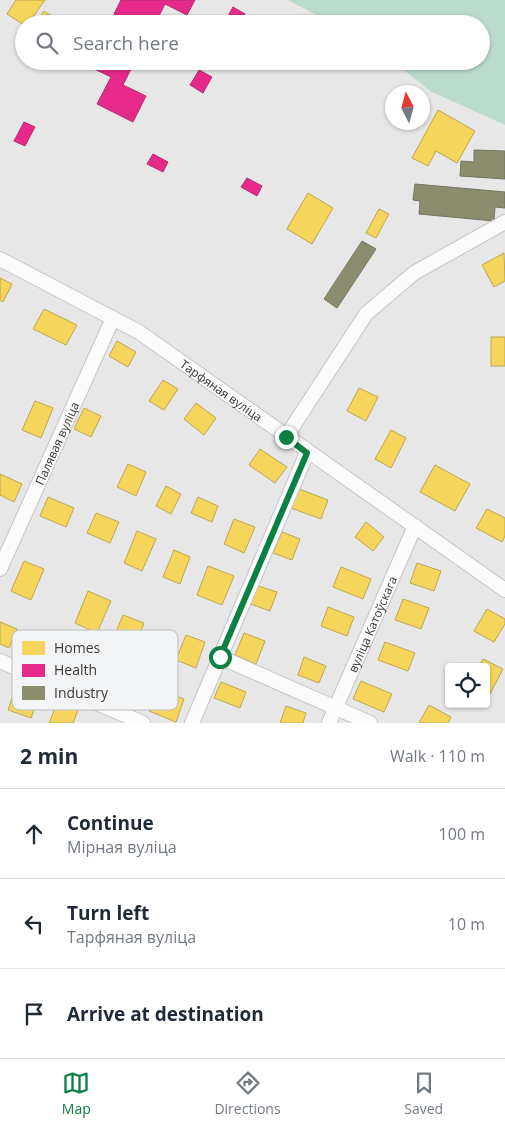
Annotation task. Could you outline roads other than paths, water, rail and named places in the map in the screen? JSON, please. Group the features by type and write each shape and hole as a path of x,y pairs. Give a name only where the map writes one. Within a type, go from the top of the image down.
{"street":[{"path":"286,437 366,314 414,273 505,222"},
{"name":"Тарфяная вуліца","path":"0,259 113,318 146,338 307,453 505,590"},
{"name":"Палявая вуліца","path":"0,569 113,318"},
{"path":"192,723 307,453"},
{"name":"вуліца Катоўскага","path":"329,723 415,526"},
{"path":"220,657 370,723"},
{"path":"0,662 12,667"},
{"path":"113,710 144,723"}]}
